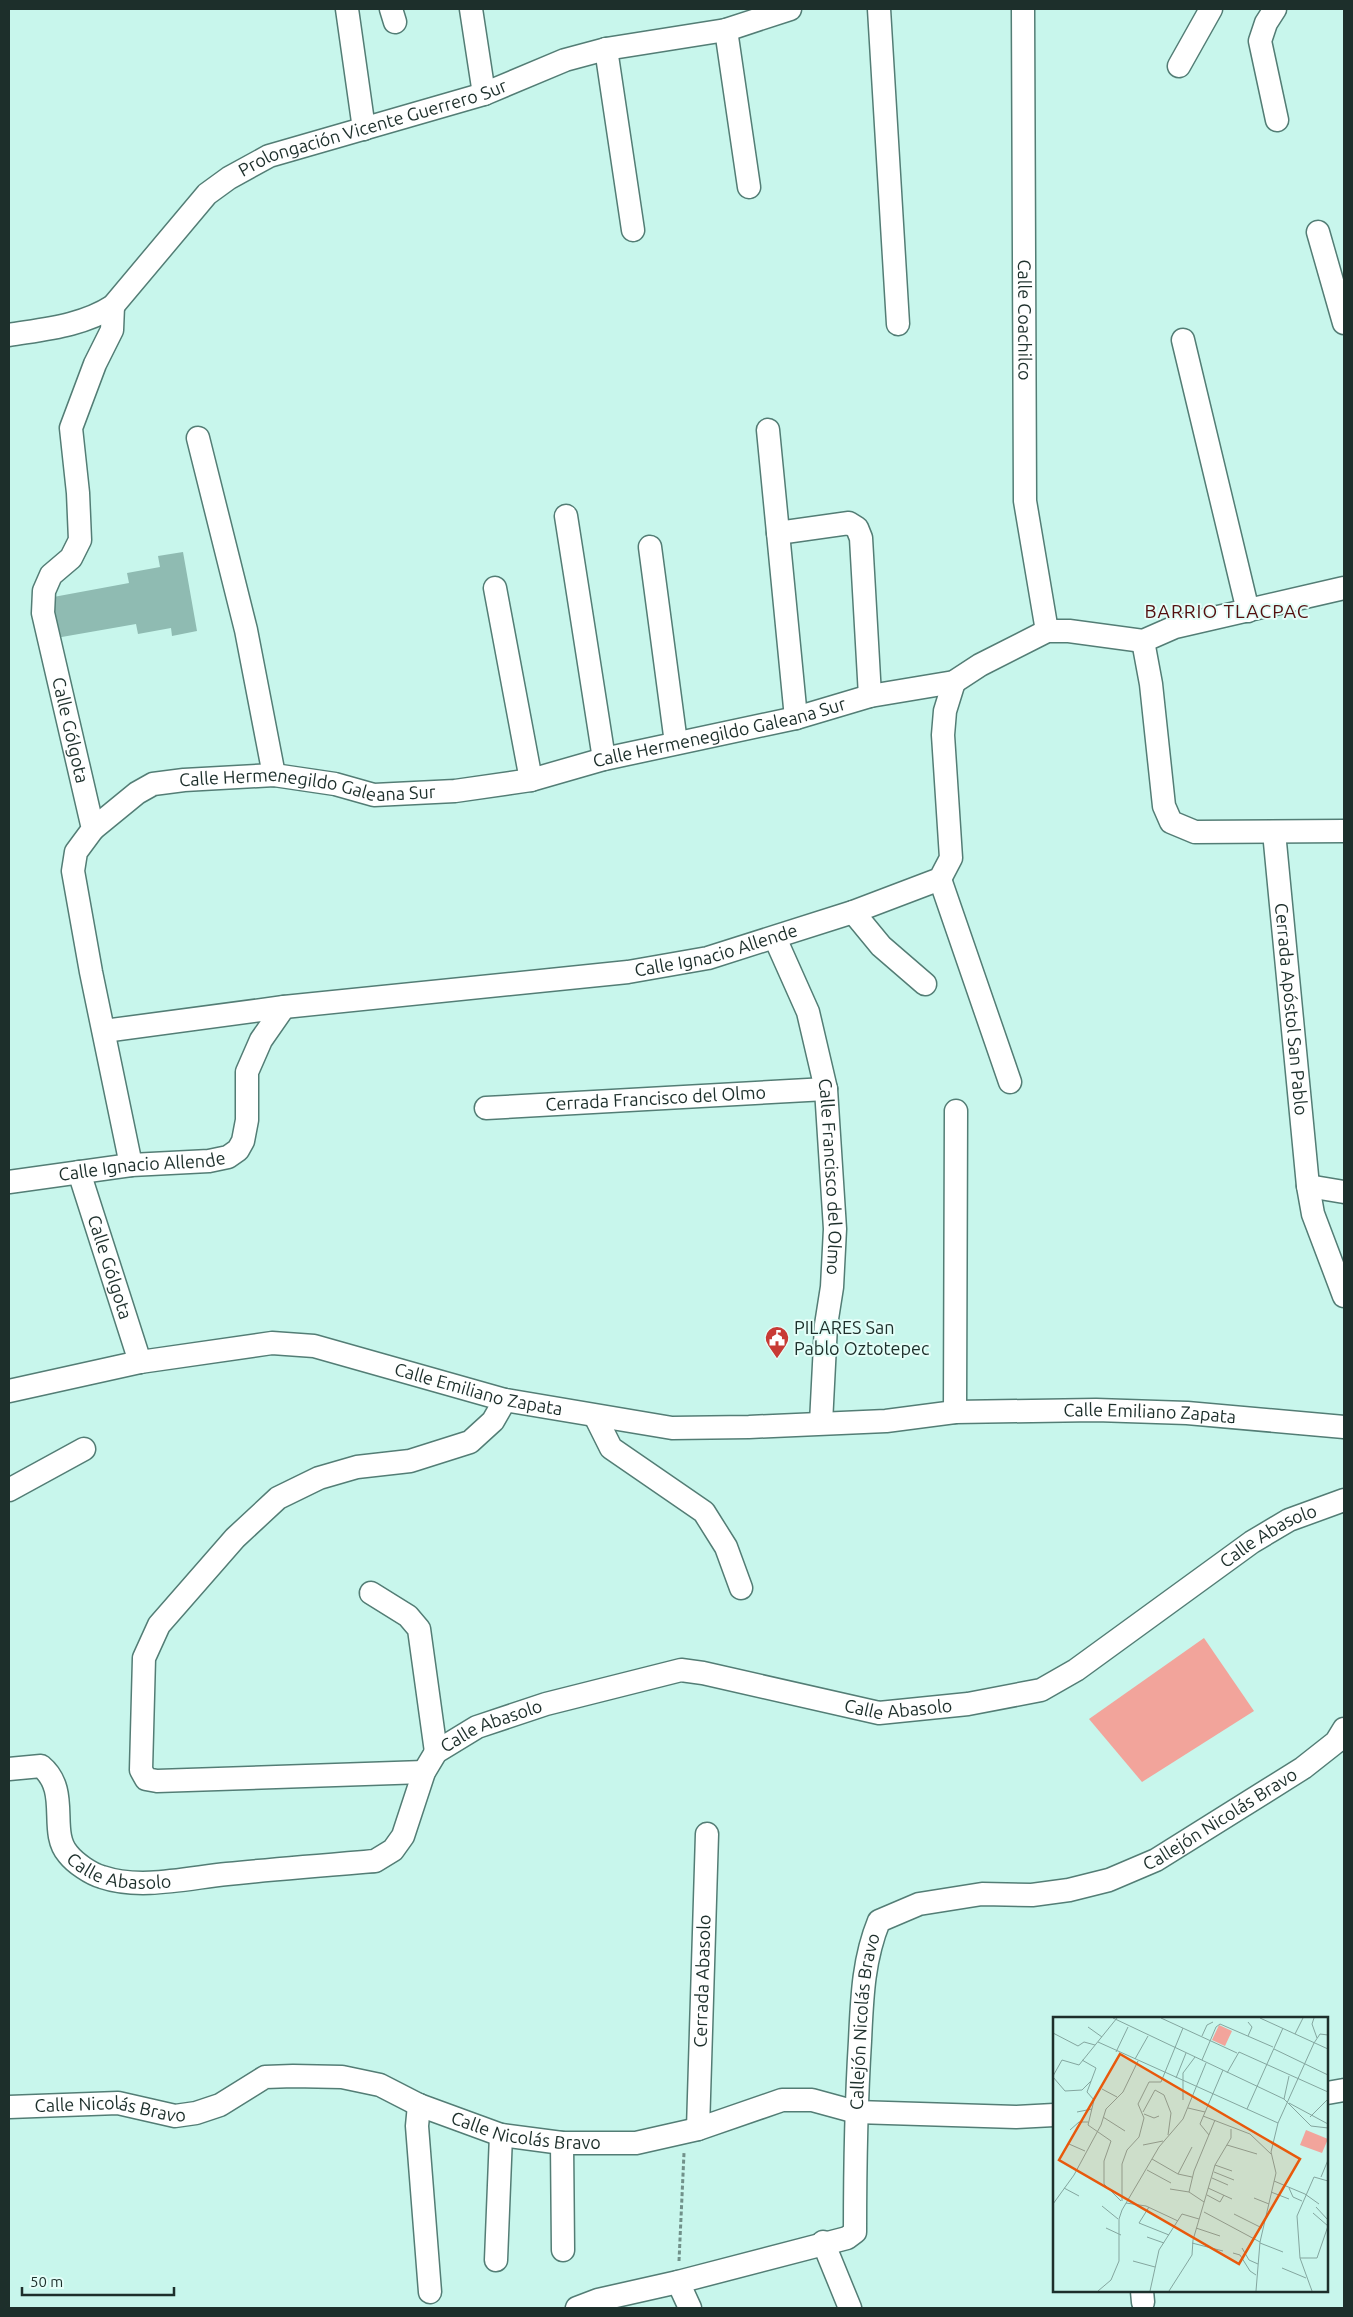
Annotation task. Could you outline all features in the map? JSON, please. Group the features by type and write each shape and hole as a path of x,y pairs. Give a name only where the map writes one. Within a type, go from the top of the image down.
{"street":[{"path":"347,9 364,129"},
{"path":"471,9 484,94"},
{"name":"Prolongación Vicente Guerrero Sur","path":"9,335 73,325 97,317 113,306 207,194 229,178 269,156 484,94 565,60 606,49 726,30 790,9"},
{"path":"880,9 898,324"},
{"name":"Calle Coachilco","path":"1023,9 1025,501 1046,631"},
{"path":"1179,66 1211,9"},
{"path":"1275,9 1266,23 1260,41 1277,120"},
{"path":"726,30 748,187"},
{"path":"606,49 633,230"},
{"path":"1318,232 1344,323"},
{"name":"Calle Gólgota","path":"93,829 43,613 44,591 51,576 70,558 80,540 78,493 71,428 94,364 112,330 113,306"},
{"path":"1183,340 1248,611"},
{"path":"768,430 796,718"},
{"path":"198,438 246,630 274,775"},
{"path":"566,516 604,759"},
{"path":"778,533 849,523 857,528 860,538 870,696"},
{"path":"650,547 676,743"},
{"path":"495,588 531,780"},
{"path":"1344,588 1175,626 1143,641 1151,684 1164,806 1171,822 1195,832 1344,831"},
{"name":"Calle Hermenegildo Galeana Sur","path":"93,829 136,793 153,784 184,780 274,775 335,784 374,795 455,791 531,780 604,759 676,743 740,732 870,696 954,682 980,665 1046,631 1069,630 1143,641"},
{"path":"954,682 945,711 943,735 950,858 940,879 1010,1082"},
{"path":"93,829 76,852 73,871 91,972 131,1165"},
{"name":"Cerrada Apóstol San Pablo","path":"1274,832 1308,1186 1313,1214 1344,1296"},
{"name":"Calle Ignacio Allende","path":"104,1031 284,1007 628,972 708,958 853,912 940,879"},
{"path":"853,912 881,946 925,984"},
{"name":"Calle Francisco del Olmo","path":"775,938 808,1012 826,1089 835,1229 832,1286 826,1325 821,1423"},
{"name":"Calle Ignacio Allende","path":"9,1182 131,1165 209,1161 228,1157 238,1150 243,1141 247,1120 247,1072 261,1040 284,1007"},
{"name":"Cerrada Francisco del Olmo","path":"486,1108 826,1089"},
{"path":"955,1412 956,1111"},
{"name":"Calle Gólgota","path":"79,1172 140,1362"},
{"path":"1308,1186 1344,1192"},
{"name":"Calle Emiliano Zapata","path":"9,1391 140,1362 272,1343 314,1346 505,1400 672,1428 749,1427 886,1421 955,1412 1096,1410 1187,1413 1344,1427"},
{"name":"Calle Abasolo","path":"424,1772 157,1781 146,1779 141,1770 144,1658 159,1625 235,1538 278,1498 319,1478 347,1470 410,1461 470,1442 493,1421 505,1400"},
{"path":"595,1416 611,1448 704,1512 726,1547 741,1588"},
{"path":"9,1490 84,1449"},
{"name":"Calle Abasolo","path":"9,1769 41,1766 52,1775 56,1789 60,1832 67,1853 85,1868 102,1877 143,1883 375,1861 393,1850 403,1836 424,1772 436,1752 478,1727 546,1704 681,1670 703,1673 879,1713 968,1704 1041,1690 1076,1670 1252,1542 1289,1520 1344,1500"},
{"path":"371,1593 408,1616 419,1629 436,1752"},
{"name":"Callejón Nicolás Bravo","path":"577,2308 598,2300 678,2282 823,2242 847,2238 855,2232 856,2112 864,1978 869,1945 879,1921 919,1904 982,1894 1032,1895 1069,1890 1109,1880 1156,1860 1303,1768 1336,1742 1344,1729"},
{"name":"Cerrada Abasolo","path":"692,2130 706,1834"},
{"name":"Calle Nicolás Bravo","path":"9,2107 118,2104 175,2116 196,2113 220,2105 265,2077 293,2076 342,2077 380,2085 419,2106 501,2135 562,2143 636,2143 692,2130 782,2100 812,2100 856,2112 1016,2117 1053,2115"},
{"path":"1328,2093 1344,2090"},
{"path":"419,2106 417,2126 430,2292"},
{"path":"496,2260 501,2135"},
{"path":"562,2143 563,2250"},
{"path":"823,2242 850,2308"},
{"path":"678,2282 690,2308"}],"path":[{"path":"678,2282 692,2130"}],"shaded area":[{"path":"1204,1638 1254,1711 1142,1782 1089,1719"}],"building":[{"path":"183,552 197,631 172,636 171,628 138,634 136,624 56,638 48,598 129,583 127,573 160,567 158,556"}],"place":[{"name":"PILARES San Pablo Oztotepec","path":"777,1359"}],"district":[{"name":"BARRIO TLACPAC","path":"1227,611"}]}
